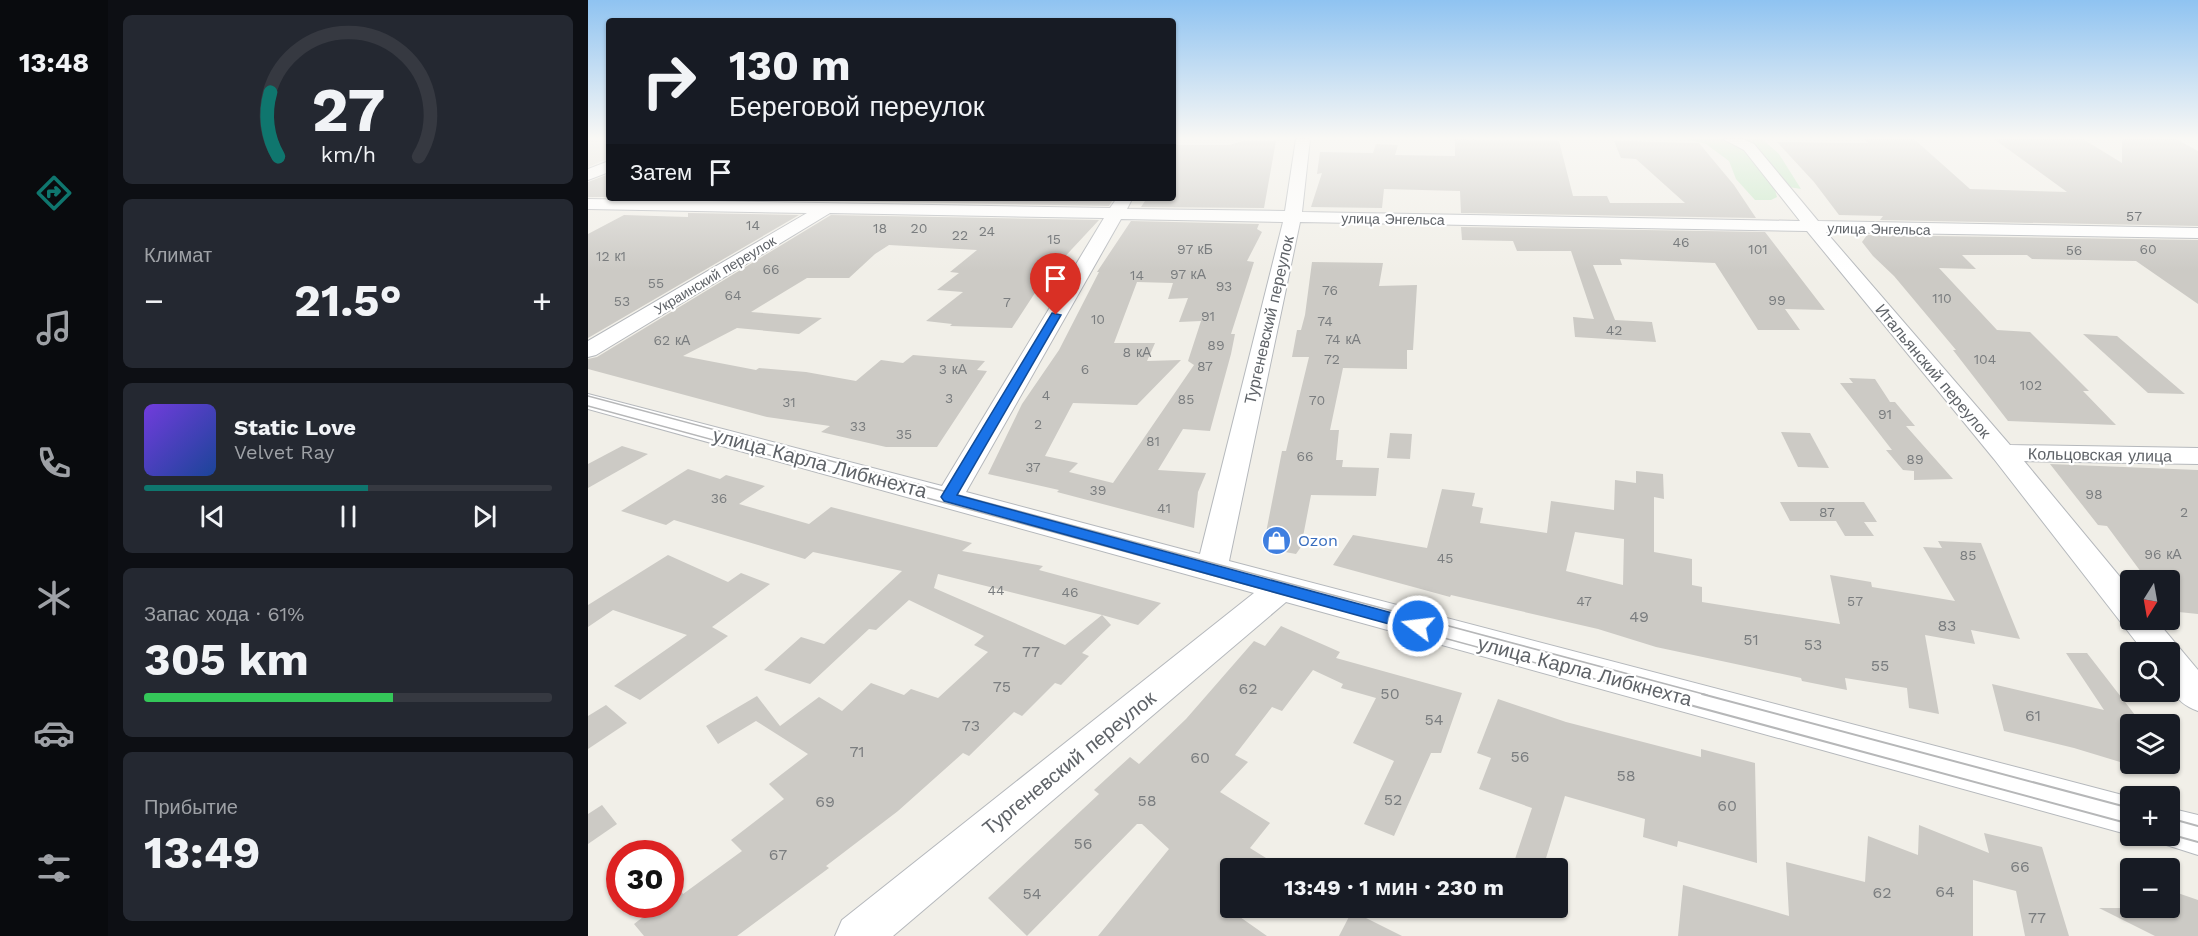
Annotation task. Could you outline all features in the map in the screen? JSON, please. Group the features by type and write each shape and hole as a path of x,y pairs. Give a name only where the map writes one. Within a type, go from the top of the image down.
{"street":[{"name":"Тургеневский переулок","path":"1212,569 1293,216 1297,183"},
{"name":"Итальянский переулок","path":"1778,183 2003,453 2120,599"},
{"name":"Украинский переулок","path":"588,350 834,203"},
{"name":"улица Энгельса","path":"588,204 1120,205 1293,216 1814,228 2198,233"},
{"path":"949,497 1120,205"},
{"name":"улица Карла Либкнехта","path":"588,401 2120,813"},
{"name":"Кольцовская улица","path":"2003,453 2198,456"},
{"name":"Тургеневский переулок","path":"858,936 1280,589"},
{"path":"2145,630 2155,642"},
{"path":"2180,674 2198,696"},
{"path":"2180,830 2198,835"}],"green space":[{"path":"1739,183 1773,183 1777,197 1771,200 1755,200"},
{"path":"1784,183 1797,183 1801,189 1789,187"}],"building":[{"path":"588,183 606,183 606,197 588,197"},
{"path":"1176,183 1269,183 1264,208 1141,207 1145,201 1176,201"},
{"path":"1319,183 1570,183 1573,196 1607,196 1610,203 1685,203 1662,183 1732,183 1756,218 1461,213 1460,191 1384,189 1382,208 1311,207"},
{"path":"1815,183 1963,183 1970,189 2067,192 2054,183 2198,183 2198,226 1880,220 1883,216 1839,215"},
{"path":"846,201 1112,201 1109,206"},
{"path":"688,213 799,215 588,338 588,234 624,215 688,217"},
{"path":"831,215 1099,220 1044,279 1012,328 950,326 952,324 926,321 963,292 937,290 959,273 950,272 977,250 889,245 875,254 849,278 807,278 751,312 822,318 799,334 737,328 683,356 756,370 759,368 806,372 856,381 881,360 903,363 913,355 985,361 977,370 987,371 937,447 886,447 821,432 830,426 767,417 588,369 588,359 597,357"},
{"path":"1131,221 1259,224 1257,229 1262,232 1247,261 1254,262 1231,334 1235,334 1231,354 1210,431 1183,429 1158,470 1206,473 1198,492 1194,528 1057,492 1059,490 988,474 1022,404 1059,350 1099,272 1097,272","holes":["1137,282 1173,283 1168,299 1188,298 1179,322 1201,321 1188,361 1194,365 1113,483 1069,472 1078,463 1045,456 1073,403 1137,405 1181,360 1147,361 1155,343 1114,343"]},
{"path":"1461,227 1765,232 1825,310 1785,309 1800,330 1758,330 1715,263 1620,259 1622,265 1593,265 1615,320 1652,322 1656,342 1575,337 1573,317 1594,319 1571,251 1517,251 1513,241 1462,240"},
{"path":"1867,235 2198,240 2198,304 2136,261 2032,259 2027,255 1962,255 1976,269 1939,268 1997,330 2030,332 2089,391 2083,391 2116,425 2008,421 1953,350 1956,350 1894,276 1862,242"},
{"path":"1312,262 1383,263 1379,286 1417,285 1413,350 1407,350 1407,369 1343,368 1330,430 1339,430 1336,460 1343,460 1342,467 1379,468 1376,496 1311,495 1301,547 1296,554 1263,548 1282,451 1286,451 1309,357 1292,357 1297,330 1301,330 1305,315"},
{"path":"2083,334 2117,336 2185,394 2148,393"},
{"path":"1849,378 1875,379 1890,402 1895,402 1915,426 1906,426 1953,479 1914,480 1914,471 1903,470 1886,450 1892,450 1840,383 1853,383"},
{"path":"1781,432 1810,433 1829,468 1798,467"},
{"path":"1390,433 1412,434 1410,459 1387,458"},
{"path":"622,446 648,454 588,488 588,464"},
{"path":"2050,464 2198,470 2198,614 2180,612 2180,570 2140,570 2107,526 2098,525"},
{"path":"688,469 720,479 726,475 765,486 739,504 809,524 831,507 972,543 962,551 1043,566 1039,570 1161,603 1138,625 1102,615 1111,625 1082,653 1089,656 1061,685 1055,683 1022,716 1014,712 969,756 963,753 898,811 826,866 829,868 737,936 644,936 634,924 642,918 684,918 684,893 742,851 731,840 784,799 769,784 808,754 756,721 718,744 706,726 757,696 780,726 819,697 842,711 871,683 904,695 911,689 938,698 988,652 974,645 984,636 909,600 876,630 869,629 810,684 764,670 801,637 824,644 902,571 813,552 805,559 674,520 666,525 621,511","holes":["938,574 1102,615 1065,645 934,588"]},
{"path":"1636,471 1663,474 1664,499 1654,497 1654,552 1692,559 1692,585 1702,587 1702,602 1840,624 1830,575 1871,582 1872,587 1955,601 1923,547 1942,548 1938,541 1981,543 2020,639 1971,630 1975,644 1925,635 1939,714 1909,708 1907,688 1845,678 1847,690 1802,681 1801,678 1656,647 1598,629 1451,595 1450,597 1333,565 1353,535 1427,548 1442,489 1475,493 1472,506 1483,508 1480,523 1547,533 1551,501 1614,510 1615,480 1636,483","holes":["1575,532 1624,539 1623,585 1566,571"]},
{"path":"1780,502 1864,502 1877,522 1864,522 1874,536 1845,536 1836,521 1790,521"},
{"path":"668,555 728,582 741,573 770,584 712,627 728,636 640,700 614,686 687,635 613,610 588,627 588,605"},
{"path":"1281,626 1340,652 1336,658 1462,693 1441,753 1431,753 1394,836 1364,824 1394,761 1353,743 1376,698 1341,688 1343,684 1313,670 1282,711 1272,707 1235,755 1248,762 1220,792 1270,823 1250,848 1266,858 1220,858 1220,918 1241,918 1267,936 1098,936 1169,849 1142,824 1137,824 1027,936 988,898 1099,794 1094,790 1130,757 1139,764 1186,719 1254,641 1265,646"},
{"path":"2066,653 2087,653 2120,696 2120,702 2125,702 2134,714 2120,714 2120,762 2004,731 1992,684 2104,710"},
{"path":"1498,699 1566,722 1701,757 1701,749 1755,763 1757,863 1678,841 1677,847 1643,837 1645,819 1565,796 1546,858 1515,858 1532,808 1479,789 1491,758 1477,753"},
{"path":"606,705 627,723 588,749 588,716"},
{"path":"602,805 617,824 588,844 588,814"},
{"path":"1919,825 1989,853 1984,833 2042,847 2069,936 2025,936 2016,891 1973,880 1973,936 1678,936 1683,885 1789,916 1786,862 1865,882 1868,836 1918,855"},
{"path":"2180,894 2198,900 2198,936 2155,936 2099,908 2120,908 2120,918 2180,918"},
{"path":"1348,918 1366,918 1402,936 1339,936"}],"tram line":[{"path":"588,396 1707,695"},
{"path":"588,406 1654,695"},
{"path":"1649,694 2120,821"},
{"path":"1702,694 2120,805"},
{"path":"2180,821 2198,826"},
{"path":"2180,837 2198,842"}],"place":[{"name":"Ozon","path":"1277,540"}],"route":[{"path":"1056,315 949,497 1418,626"}]}
